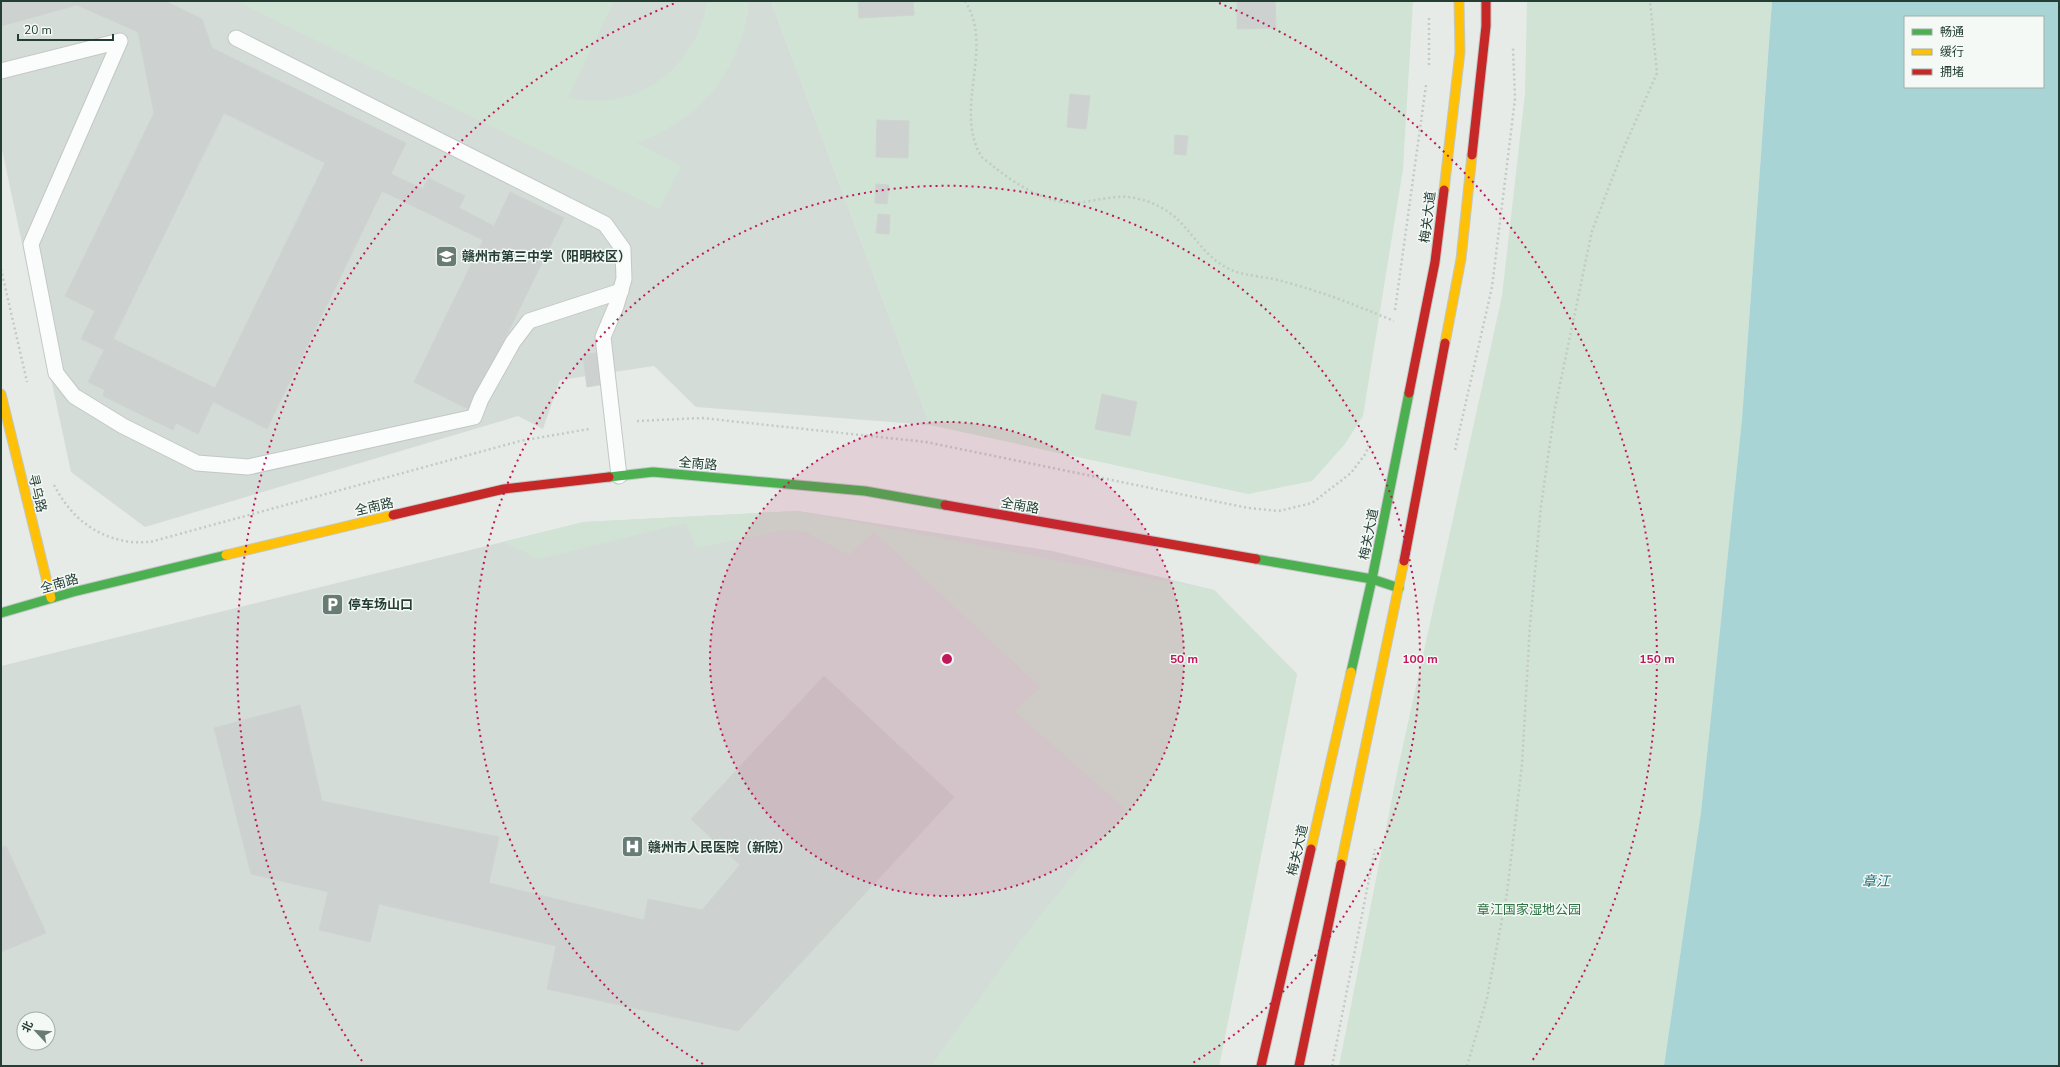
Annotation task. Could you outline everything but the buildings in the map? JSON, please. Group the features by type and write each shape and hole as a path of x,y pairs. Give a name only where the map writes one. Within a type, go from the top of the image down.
{"main road":[{"name":"梅关大道","path":"1261,1066 1372,579 1435,262 1460,52 1459,1"},
{"path":"1299,1066 1399,588 1461,259 1486,26 1486,1"},
{"name":"寻乌路","path":"1,394 50,598"},
{"name":"全南路","path":"1,613 50,598 504,489 654,472 865,491 1372,579 1399,588"}],"lane":[{"path":"236,38 604,224 624,249 624,279 621,291 603,337 619,476"},
{"path":"1,71 120,41 31,244 56,373 74,396 123,426 197,463 248,467 474,417 482,399 513,342 529,321 621,291"}],"path":[{"path":"965,1 976,32 975,74 970,113 975,139 982,157 1000,172 1026,189 1047,198 1075,203 1103,198 1137,198 1158,205 1175,217 1216,261 1234,272 1268,277 1324,292 1394,321"},
{"path":"1467,1066 1487,998 1508,893 1522,764 1530,625 1540,514 1555,408 1592,231 1625,145 1657,73 1650,1"},
{"path":"1429,66 1430,8"},
{"path":"1392,329 1426,82"},
{"path":"1,269 28,385"},
{"path":"53,484 74,516 95,531 125,541 150,542 520,441 631,421 702,418 926,442 1248,508 1279,511 1312,503 1351,473 1366,453 1370,439"}],"shaded area":[{"name":"赣州市第三中学（阳明校区）","path":"1,1 771,1 930,425 696,407 654,366 560,380 543,429 518,416 145,527 71,472 1,145"},
{"name":"赣州市人民医院（新院）","path":"798,511 1052,551 1214,590 1297,674 1219,1066 1,1066 1,666 584,522"}],"green space":[{"path":"236,1 614,1 568,97 593,101 616,99 639,92 659,80 676,65 691,46 701,25 707,1 749,1 743,35 737,51 729,67 708,96 678,123 637,143 681,166 659,209"},
{"path":"771,1 1413,1 1403,169 1363,416 1345,444 1312,481 1248,494 930,425"},
{"name":"章江国家湿地公园","path":"1527,1 1772,1 1742,419 1701,812 1664,1066 1339,1066 1397,773 1502,296 1525,94"},
{"path":"798,511 1214,590 1297,674 1219,1066 931,1066 1024,936 1125,809 1014,711 1040,687 874,532 849,555 807,533 785,530 696,548 686,523 539,559 503,542 584,522"}],"water":[{"name":"章江","path":"1772,1 2059,1 2059,1066 1664,1066 1701,812 1742,419"}],"traffic: fast":[{"path":"1351,672 1372,579 1409,393"},
{"path":"609,477 653,472 865,491 945,505"},
{"path":"1,613 73,592 226,555"},
{"path":"1256,559 1372,579 1399,588"}],"traffic: slow":[{"path":"1444,190 1460,52 1459,1"},
{"path":"1445,343 1461,259 1472,155"},
{"path":"1,394 51,598"},
{"path":"226,555 393,515"},
{"path":"1341,864 1404,561"},
{"path":"1311,849 1351,672"}],"traffic: jam":[{"path":"1472,155 1486,26 1486,1"},
{"path":"1409,393 1435,262 1444,190"},
{"path":"1404,561 1445,343"},
{"path":"393,515 504,489 609,477"},
{"path":"945,505 1256,559"},
{"path":"1261,1066 1311,849"},
{"path":"1299,1066 1341,864"}],"place":[{"name":"赣州市第三中学（阳明校区）","path":"446,256"},
{"name":"停车场山口","path":"332,604"},
{"name":"赣州市人民医院（新院）","path":"632,847"}]}
